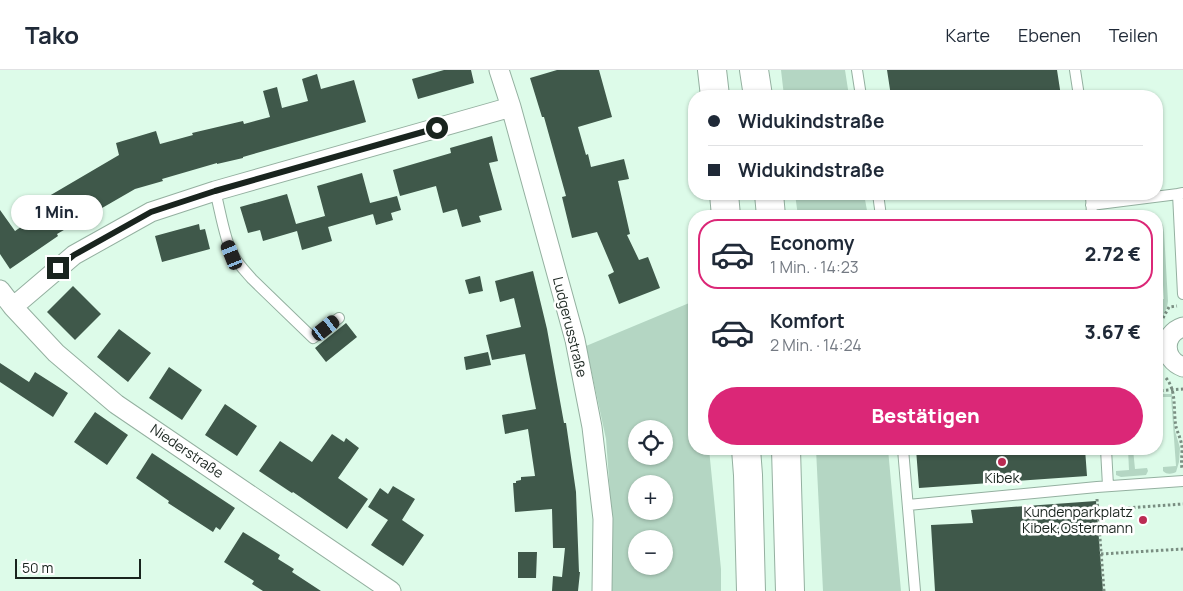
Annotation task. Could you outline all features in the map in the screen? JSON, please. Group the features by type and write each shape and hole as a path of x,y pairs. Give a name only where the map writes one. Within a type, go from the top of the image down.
{"highway":[{"path":"712,70 714,90"},
{"path":"754,70 757,90"},
{"path":"746,455 751,591"},
{"path":"786,455 790,591"},
{"path":"790,551 796,591"}],"street":[{"name":"Ludgerusstraße","path":"498,70 511,107 575,340 592,428 603,518 602,591"},
{"path":"13,307 74,255 151,212 215,191 511,107"},
{"name":"Niederstraße","path":"0,290 13,307 56,353 116,404 391,591"},
{"path":"1183,327 1174,331 1170,336 1167,349 1172,360 1183,367"}],"lane":[{"path":"857,70 860,90"},
{"path":"1075,70 1079,90"},
{"path":"215,191 232,255 252,279 313,338 339,318"},
{"path":"1163,196 1180,194 1183,294"},
{"path":"1091,200 1091,210"},
{"path":"1091,205 1131,200"},
{"path":"904,455 915,591"},
{"path":"1106,455 1108,486"},
{"path":"908,505 1108,486 1183,481"}],"path":[{"path":"1164,376 1173,390 1177,429 1182,449 1183,481"},
{"path":"1163,391 1183,389"},
{"path":"1097,487 1104,591"},
{"path":"1098,510 1183,504"},
{"path":"1102,554 1183,549"}],"green space":[{"path":"781,70 845,70 848,90 783,90"},
{"path":"796,200 865,200 867,210 797,210"},
{"path":"1163,225 1168,301 1163,316"},
{"path":"688,304 688,455 710,455 721,569 721,591 611,591 613,533 606,439 586,346"},
{"path":"1163,394 1172,394 1175,431 1180,448 1176,472 1171,474 1163,471 1163,467 1176,466 1171,397 1163,397"},
{"path":"816,455 889,455 901,591 823,591"},
{"path":"1128,455 1134,455 1135,469 1147,468 1148,471 1146,475 1121,477 1116,475 1116,471 1129,470"}],"building":[{"path":"444,70 471,70 474,83 418,99 412,79"},
{"path":"557,70 599,70 612,117 578,127 591,167 624,159 629,179 618,181 630,234 627,235 639,260 648,257 660,288 619,304 608,275 614,272 597,232 572,238 562,197 566,196 544,117 542,117 530,78"},
{"path":"887,70 1057,70 1060,90 890,90"},
{"path":"317,74 321,89 354,80 366,122 243,158 217,163 135,189 57,234 58,236 10,269 0,254 0,210 15,231 49,208 44,199 119,155 116,143 156,131 160,144 193,135 192,133 243,121 244,124 270,117 263,91 277,87 282,108 308,101 302,79"},
{"path":"492,136 498,161 489,163 502,210 479,216 481,222 462,227 457,209 443,213 436,186 400,196 393,170 451,153 450,148"},
{"path":"362,173 373,214 328,227 317,186"},
{"path":"287,194 296,224 325,216 332,241 302,250 297,231 263,241 260,230 248,233 240,207"},
{"path":"397,196 401,210 391,213 393,220 376,225 370,203"},
{"path":"199,224 200,230 205,229 210,249 162,262 155,236"},
{"path":"533,271 547,329 564,423 566,423 576,492 580,572 578,591 552,591 553,576 562,577 565,548 553,548 552,509 515,512 513,483 521,480 521,477 535,476 528,429 505,434 502,415 536,409 525,354 492,360 486,335 521,327 514,298 500,302 495,281"},
{"path":"480,276 483,291 469,294 465,280"},
{"path":"73,286 101,314 75,340 47,312"},
{"path":"346,323 357,337 326,362 315,348"},
{"path":"119,329 151,353 128,382 97,357"},
{"path":"488,352 491,365 466,370 464,357"},
{"path":"0,363 29,382 35,372 68,393 53,417 0,382"},
{"path":"169,367 202,390 182,420 149,398"},
{"path":"225,404 257,426 237,456 205,435"},
{"path":"95,412 128,435 107,465 74,442"},
{"path":"332,434 344,442 346,438 359,448 338,478 368,499 347,529 259,471 280,441 312,462"},
{"path":"152,453 235,508 220,530 216,527 213,532 168,503 169,501 136,478"},
{"name":"Kibek","path":"916,455 1085,455 1087,476 919,488"},
{"path":"393,486 415,499 402,520 424,535 403,566 371,545 388,520 368,507 380,488 388,494"},
{"path":"1096,501 1103,591 935,591 931,525 973,523 971,510"},
{"path":"243,532 280,555 278,559 294,569 292,572 321,591 263,591 252,584 254,581 224,562"},
{"path":"518,552 537,552 536,578 518,578"}],"place":[{"name":"Kibek","path":"1002,462"},
{"name":"Kundenparkplatz Kibek,Ostermann","path":"1143,520"}],"route":[{"path":"58,268 74,255 151,212 215,191 437,128"}]}
